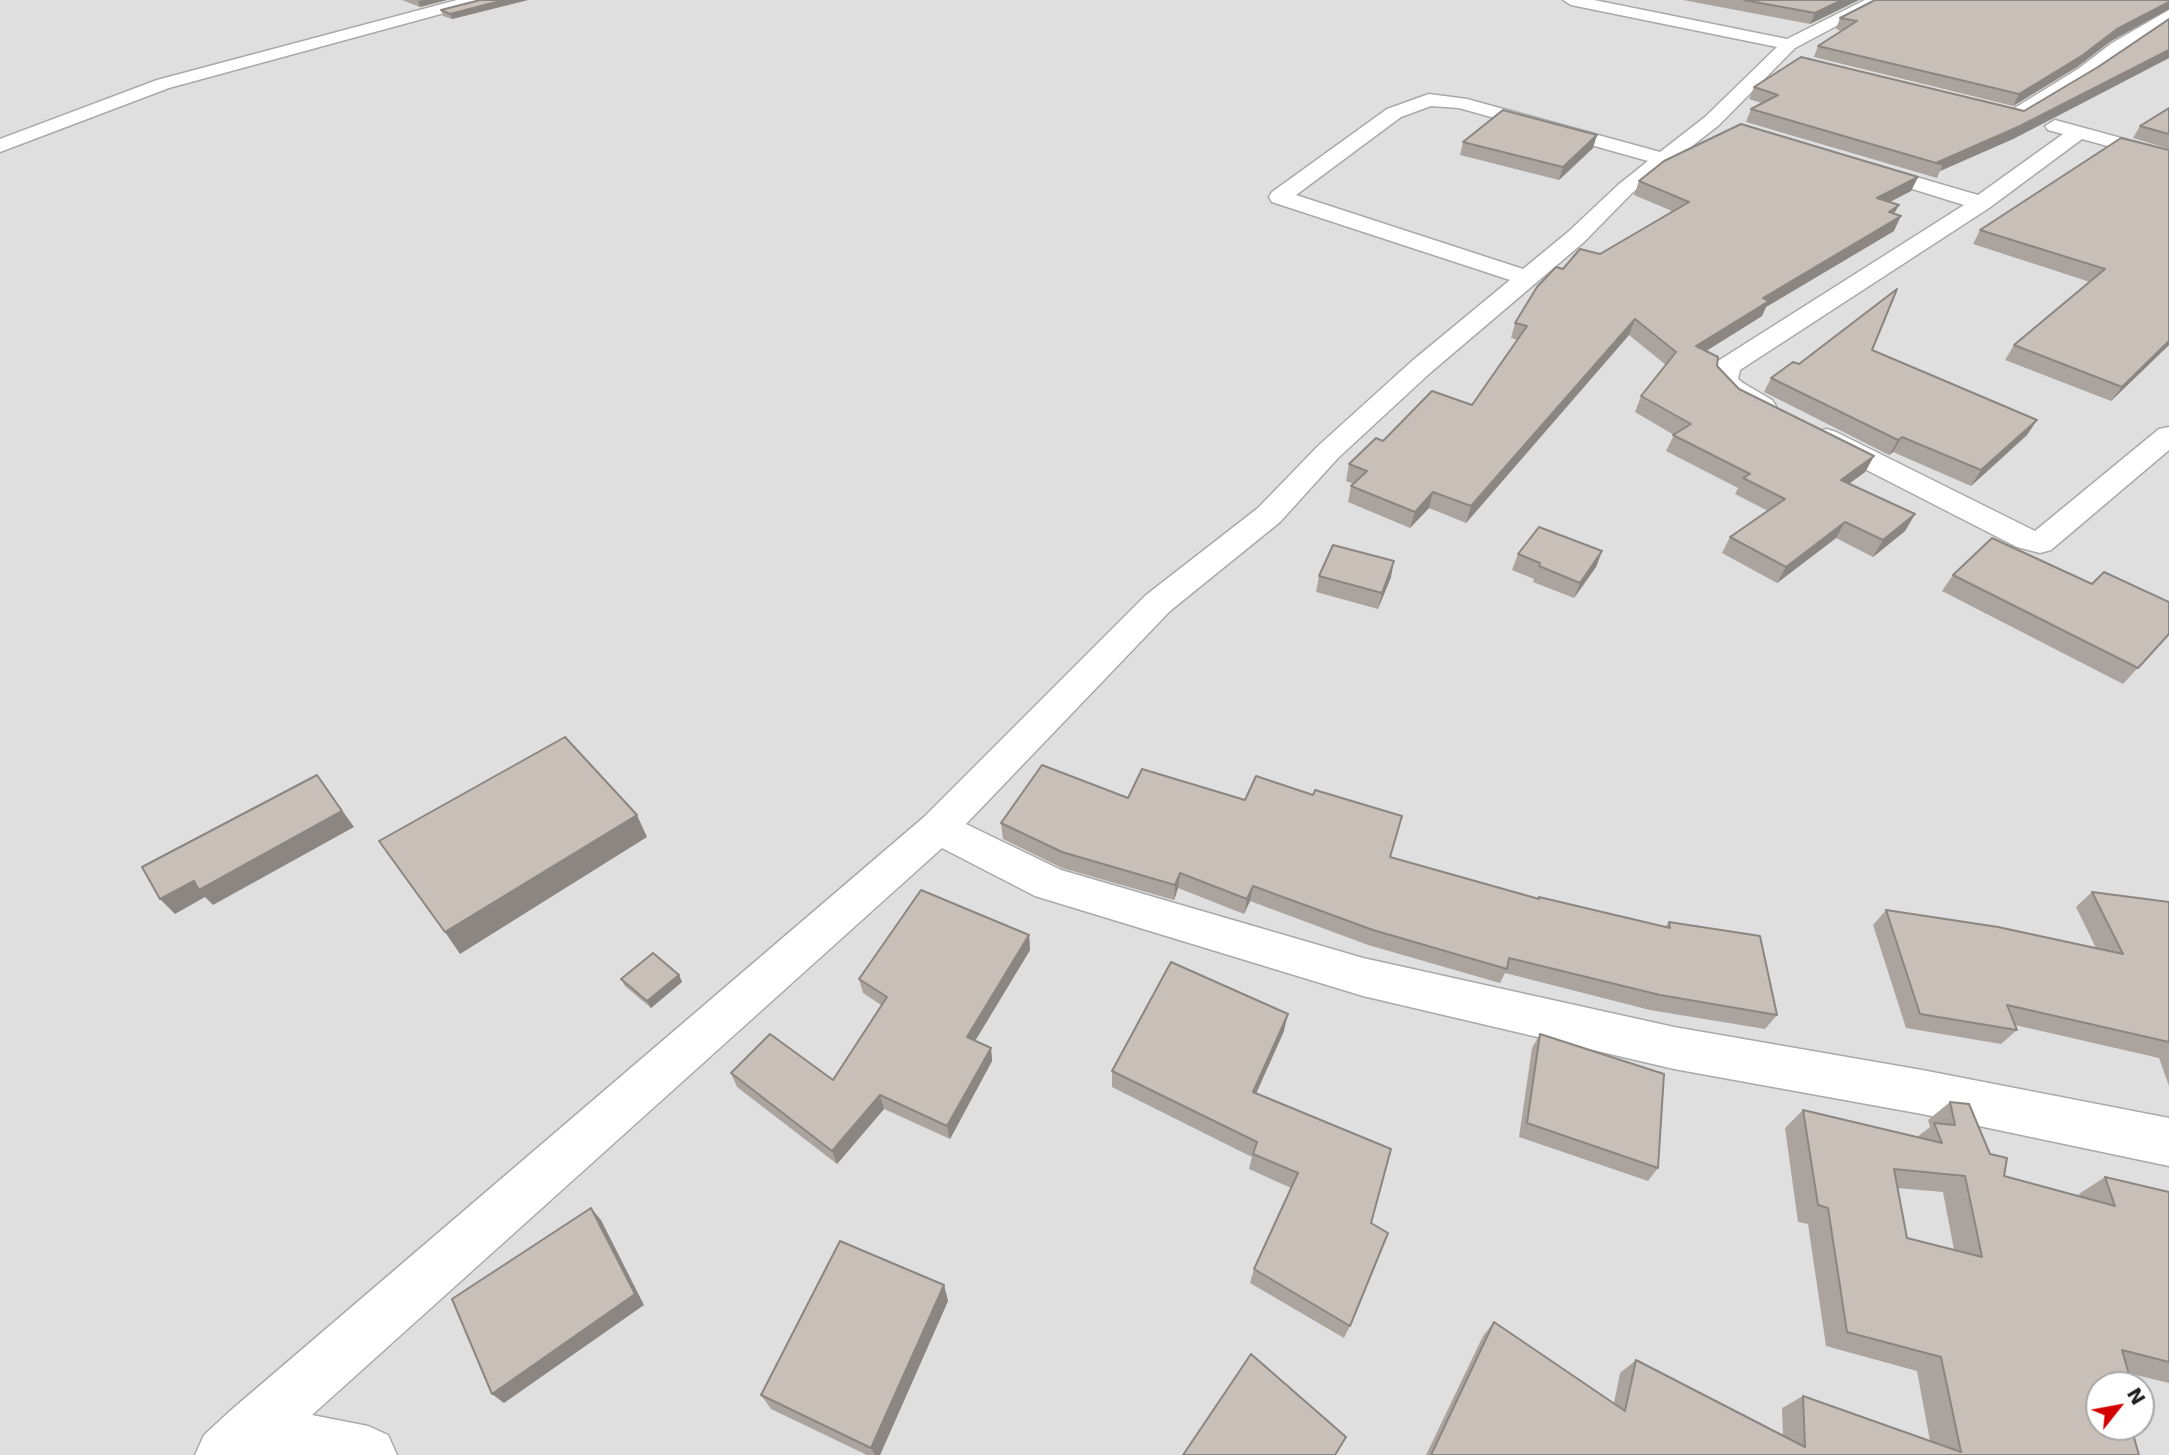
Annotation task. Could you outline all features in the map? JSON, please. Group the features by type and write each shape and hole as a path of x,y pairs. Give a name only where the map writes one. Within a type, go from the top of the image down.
{"street":[{"path":"0,146 163,84 475,0"},
{"path":"1571,0 1600,3 1790,54"},
{"path":"237,1443 939,828 1158,603 1269,515 1337,443 1421,367 1576,237 1625,189 1663,159 1725,125 1790,54 1877,0"},
{"path":"2016,115 2169,15"},
{"path":"1527,278 1280,197 1394,113 1429,100 1460,103 1663,159"},
{"path":"1963,102 2169,157"},
{"path":"2079,132 1981,203 1727,367 1725,380 1733,389 1793,421 2028,540 2040,543 2169,435"},
{"path":"1853,164 1981,203"},
{"path":"939,828 1049,884 1363,977 1674,1048 1922,1091 2169,1142"},
{"path":"237,1443 368,1455"}],"shaded area":[{"path":"0,0 2169,0 2169,1455 0,1455"}],"building":[{"path":"480,0 504,0 450,14 441,10"},
{"path":"1744,0 1842,0 1815,13"},
{"path":"1875,0 2169,2 2117,29 2083,55 2019,94 1818,46 1857,21 1840,18"},
{"path":"2169,19 2169,50 2020,126 1936,163 1751,109 1778,95 1754,87 1801,57 2024,111 2098,67"},
{"path":"2169,108 2169,134 2140,126"},
{"path":"1503,110 1597,135 1563,167 1463,142"},
{"path":"1741,124 1918,177 1877,198 1899,205 1889,212 1901,216 1763,298 1769,301 1696,346 1718,357 1717,366 1739,389 1874,456 1841,480 1915,514 1883,540 1845,522 1786,567 1730,537 1785,499 1743,478 1750,474 1673,435 1691,424 1641,396 1676,352 1635,319 1471,506 1433,492 1415,512 1351,486 1367,471 1349,464 1376,438 1383,441 1432,391 1472,405 1527,326 1515,323 1537,287 1556,267 1563,269 1580,249 1600,254 1689,202 1639,181 1664,161"},
{"path":"2121,138 2169,150 2169,341 2122,387 2014,345 2105,269 1980,230"},
{"path":"1897,289 1872,350 2037,420 1981,470 1902,437 1898,440 1771,378 1793,362 1799,364"},
{"path":"1539,527 1602,551 1580,583 1518,554"},
{"path":"1992,538 2092,584 2104,572 2169,602 2169,634 2138,668 1953,575"},
{"path":"1333,545 1394,561 1382,593 1319,576"},
{"path":"565,737 637,815 445,932 379,841"},
{"path":"1042,765 1128,798 1142,769 1245,800 1256,776 1313,795 1315,790 1402,816 1390,857 1539,899 1670,928 1669,922 1760,936 1777,1015 1660,995 1509,958 1507,969 1373,930 1253,886 1247,899 1180,873 1175,885 1062,852 1001,823"},
{"path":"317,775 342,811 199,890 194,881 160,899 142,867"},
{"path":"921,890 1029,935 967,1037 991,1048 947,1126 880,1095 832,1151 731,1073 770,1034 833,1080 887,997 859,979"},
{"path":"2092,892 2169,902 2169,1042 2007,1005 2017,1030 1920,1014 1886,910 1998,927 2123,954"},
{"path":"653,953 679,975 647,1001 621,979"},
{"path":"1171,962 1288,1014 1253,1092 1391,1149 1371,1223 1388,1233 1350,1326 1254,1269 1298,1173 1253,1154 1257,1142 1112,1071"},
{"path":"1540,1034 1664,1074 1658,1168 1527,1123"},
{"path":"1950,1102 1969,1104 1990,1154 2007,1158 2004,1176 2115,1206 2105,1177 2169,1192 2169,1362 2122,1350 2128,1371 2085,1371 2085,1441 2135,1441 2139,1455 1431,1455 1494,1322 1625,1411 1636,1360 1805,1447 1803,1396 1961,1452 1941,1357 1847,1332 1828,1208 1818,1205 1803,1110 1942,1143 1934,1123 1955,1125","holes":["1894,1169 1965,1176 1982,1257 1907,1238"]},
{"path":"591,1208 635,1294 492,1394 452,1299"},
{"path":"840,1241 944,1285 871,1448 761,1395"},
{"path":"1251,1354 1346,1437 1335,1455 1183,1455"}]}
